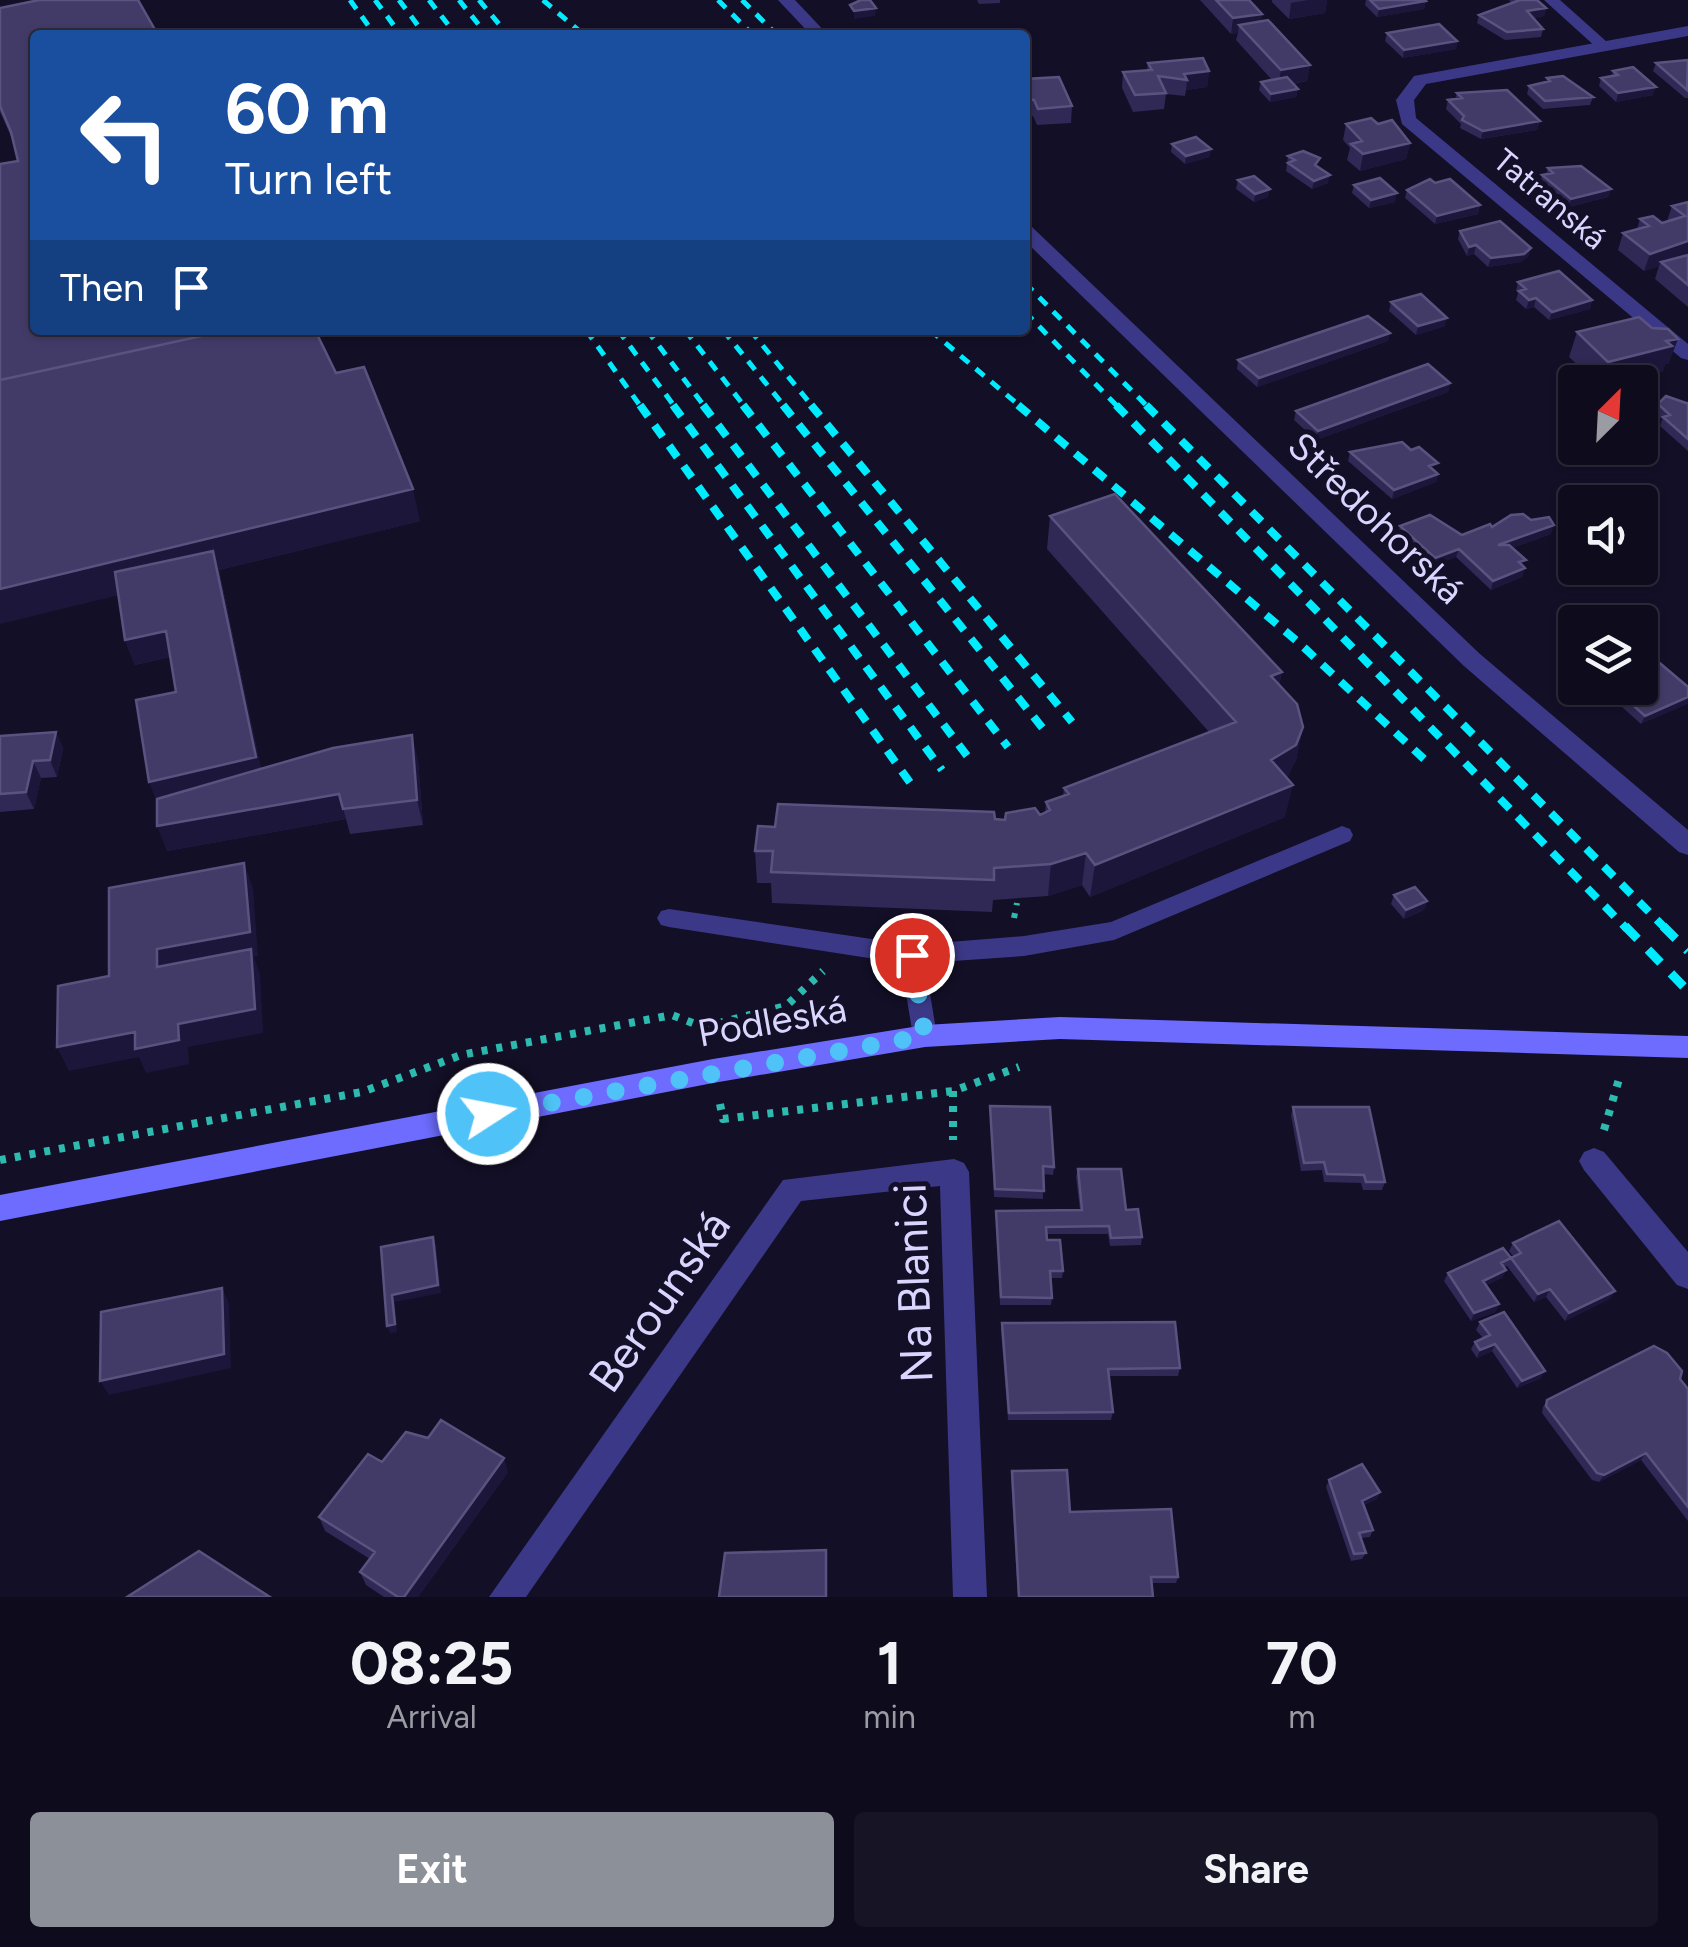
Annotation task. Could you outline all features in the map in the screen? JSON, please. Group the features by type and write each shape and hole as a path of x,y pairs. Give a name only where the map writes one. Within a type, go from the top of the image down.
{"main road":[{"name":"Podleská","path":"0,1208 713,1071 925,1036 1060,1028 1688,1047"}],"street":[{"path":"786,0 815,30"},
{"path":"1602,45 1688,32"},
{"name":"Tatranská","path":"1602,45 1420,80 1405,100 1408,120 1688,354"},
{"name":"Středohorská","path":"1030,236 1472,660 1688,845"},
{"path":"1594,1161 1688,1275"},
{"name":"Berounská","path":"506,1597 792,1189 954,1172"},
{"name":"Na Blanici","path":"954,1172 970,1597"}],"lane":[{"path":"1550,0 1602,45"},
{"path":"669,918 912,955 1024,946 1114,931 1342,834"},
{"path":"912,955 925,1036"}],"path":[{"path":"0,1160 362,1092 461,1055 672,1015"},
{"path":"1594,1161 1620,1078"},
{"name":"Na Blanici","path":"828,1106 953,1091 954,1172"}],"building":[{"path":"39,0 138,0 155,30 30,30 30,335 206,335 0,380 0,164 18,161 0,106 0,8"},
{"path":"870,0 876,8 854,11 850,5"},
{"path":"1216,0 1249,0 1262,14 1233,18"},
{"path":"1370,0 1425,0 1426,1 1379,9"},
{"path":"1520,0 1537,0 1546,8 1527,11 1543,29 1507,32 1479,15"},
{"path":"1268,20 1310,65 1281,70 1239,25"},
{"path":"1439,24 1457,41 1404,50 1387,33"},
{"path":"1203,58 1209,71 1184,74 1187,80 1158,76 1166,93 1135,95 1123,72 1152,70 1148,63"},
{"path":"1688,60 1687,90 1656,63"},
{"path":"1633,67 1656,87 1618,93 1601,78 1618,75 1613,71"},
{"path":"1563,76 1593,97 1545,101 1529,86"},
{"path":"1059,77 1072,106 1038,109 1030,100 1030,79"},
{"path":"1287,77 1298,89 1271,94 1261,82"},
{"path":"1507,90 1540,121 1483,131 1462,120 1464,116 1448,100 1462,98 1457,93"},
{"path":"1371,118 1378,124 1392,120 1410,143 1363,154 1351,144 1362,141 1346,124"},
{"path":"1196,137 1211,149 1186,156 1172,144"},
{"path":"1303,151 1320,158 1315,165 1330,175 1314,181 1288,163 1295,160 1288,156"},
{"path":"1581,166 1611,189 1571,199 1542,175 1553,173 1548,168"},
{"path":"1254,176 1270,189 1255,194 1238,180"},
{"path":"1380,178 1397,193 1371,200 1354,185"},
{"path":"1430,179 1435,183 1450,179 1480,205 1437,216 1407,190"},
{"path":"1688,202 1688,241 1650,254 1623,233 1649,226 1640,219 1653,216 1662,223 1685,216 1672,206"},
{"path":"1500,221 1531,248 1524,254 1491,258 1476,245 1469,247 1460,231"},
{"path":"1688,255 1688,285 1661,262"},
{"path":"1559,271 1592,300 1552,312 1536,298 1529,300 1519,291 1526,289 1518,282"},
{"path":"1421,294 1447,318 1418,326 1391,302"},
{"path":"1368,316 1390,333 1259,378 1238,360"},
{"path":"1639,317 1652,328 1668,329 1678,339 1666,341 1672,346 1608,362 1577,332"},
{"path":"206,335 317,335 336,373 364,367 413,489 0,589 0,380"},
{"path":"1428,364 1450,383 1318,431 1296,411"},
{"path":"1666,396 1688,403 1688,439 1663,417 1670,415 1658,404"},
{"path":"1402,442 1411,450 1419,447 1438,463 1429,466 1438,474 1394,490 1350,452"},
{"path":"1115,494 1282,672 1271,676 1297,704 1303,727 1296,745 1271,760 1293,785 1095,865 1086,853 1051,864 994,868 994,880 771,872 773,851 755,851 758,826 775,827 778,804 994,812 995,819 1005,820 1006,813 1035,808 1040,815 1050,810 1046,802 1069,794 1064,788 1236,722 1050,516"},
{"path":"1523,514 1531,520 1549,517 1554,525 1498,545 1509,545 1526,560 1519,562 1525,568 1493,581 1459,549 1435,558 1400,526 1430,515 1462,535"},
{"path":"213,551 256,757 149,782 136,700 176,692 166,631 125,640 115,572"},
{"path":"1658,662 1688,687 1688,697 1645,716 1633,705 1658,705"},
{"path":"56,732 50,760 33,761 26,792 0,794 0,736"},
{"path":"412,735 417,800 343,809 339,794 157,826 157,799 333,748"},
{"path":"244,863 250,932 157,949 157,967 251,949 255,1009 178,1024 179,1040 135,1049 135,1032 57,1047 58,986 109,976 109,888"},
{"path":"1415,887 1427,901 1406,910 1394,895"},
{"path":"990,1106 1050,1107 1054,1167 1043,1166 1044,1191 995,1189"},
{"path":"1293,1107 1369,1107 1385,1182 1366,1182 1364,1175 1327,1174 1324,1162 1304,1163"},
{"path":"1078,1169 1121,1169 1126,1210 1138,1209 1142,1237 1111,1238 1109,1226 1046,1227 1047,1240 1060,1240 1063,1271 1050,1271 1052,1298 1001,1297 996,1211 1082,1210"},
{"path":"1559,1221 1615,1291 1569,1313 1550,1289 1538,1294 1511,1258 1521,1253 1513,1243"},
{"path":"433,1237 438,1285 392,1295 395,1324 387,1326 381,1247"},
{"path":"1503,1248 1511,1258 1501,1263 1506,1270 1483,1281 1499,1304 1474,1313 1448,1273"},
{"path":"222,1288 224,1354 100,1381 101,1312"},
{"path":"1504,1312 1545,1371 1522,1381 1495,1344 1480,1350 1475,1342 1490,1335 1480,1322"},
{"path":"1175,1322 1180,1368 1108,1369 1113,1412 1009,1413 1002,1323"},
{"path":"1654,1346 1667,1353 1682,1371 1680,1379 1688,1389 1688,1507 1646,1453 1604,1475 1597,1473 1546,1406 1547,1400"},
{"path":"441,1420 504,1458 404,1597 398,1597 360,1572 375,1552 319,1517 368,1454 382,1462 406,1432 428,1438"},
{"path":"1362,1464 1380,1492 1362,1501 1373,1530 1359,1533 1366,1553 1354,1554 1329,1480"},
{"path":"1067,1470 1070,1512 1171,1509 1178,1577 1151,1577 1153,1597 1019,1597 1012,1471"},
{"path":"826,1550 826,1597 719,1597 725,1553"},
{"path":"199,1551 270,1597 127,1597"}],"railway":[{"path":"350,0 371,30"},
{"path":"375,0 397,30"},
{"path":"399,0 421,30"},
{"path":"429,0 452,30"},
{"path":"459,0 483,30"},
{"path":"479,0 504,30"},
{"path":"543,0 578,30"},
{"path":"718,0 748,30"},
{"path":"742,0 772,30"},
{"path":"1030,288 1148,407"},
{"path":"1030,317 1118,407"},
{"path":"590,335 641,407"},
{"path":"622,335 675,407"},
{"path":"651,335 705,407"},
{"path":"689,335 745,407"},
{"path":"727,335 785,407"},
{"path":"754,335 813,407"},
{"path":"936,335 1021,407"},
{"path":"640,405 911,784"},
{"path":"673,405 942,770"},
{"path":"703,405 971,761"},
{"path":"743,405 1008,747"},
{"path":"783,405 1045,731"},
{"path":"811,405 1072,722"},
{"path":"1018,405 1298,642 1424,759"},
{"path":"1116,405 1627,929"},
{"path":"1146,405 1666,929"},
{"path":"1625,926 1688,991"},
{"path":"1663,926 1666,929"},
{"path":"1666,929 1688,951"}],"route":[{"path":"488,1114 925,1036 912,955"}]}
